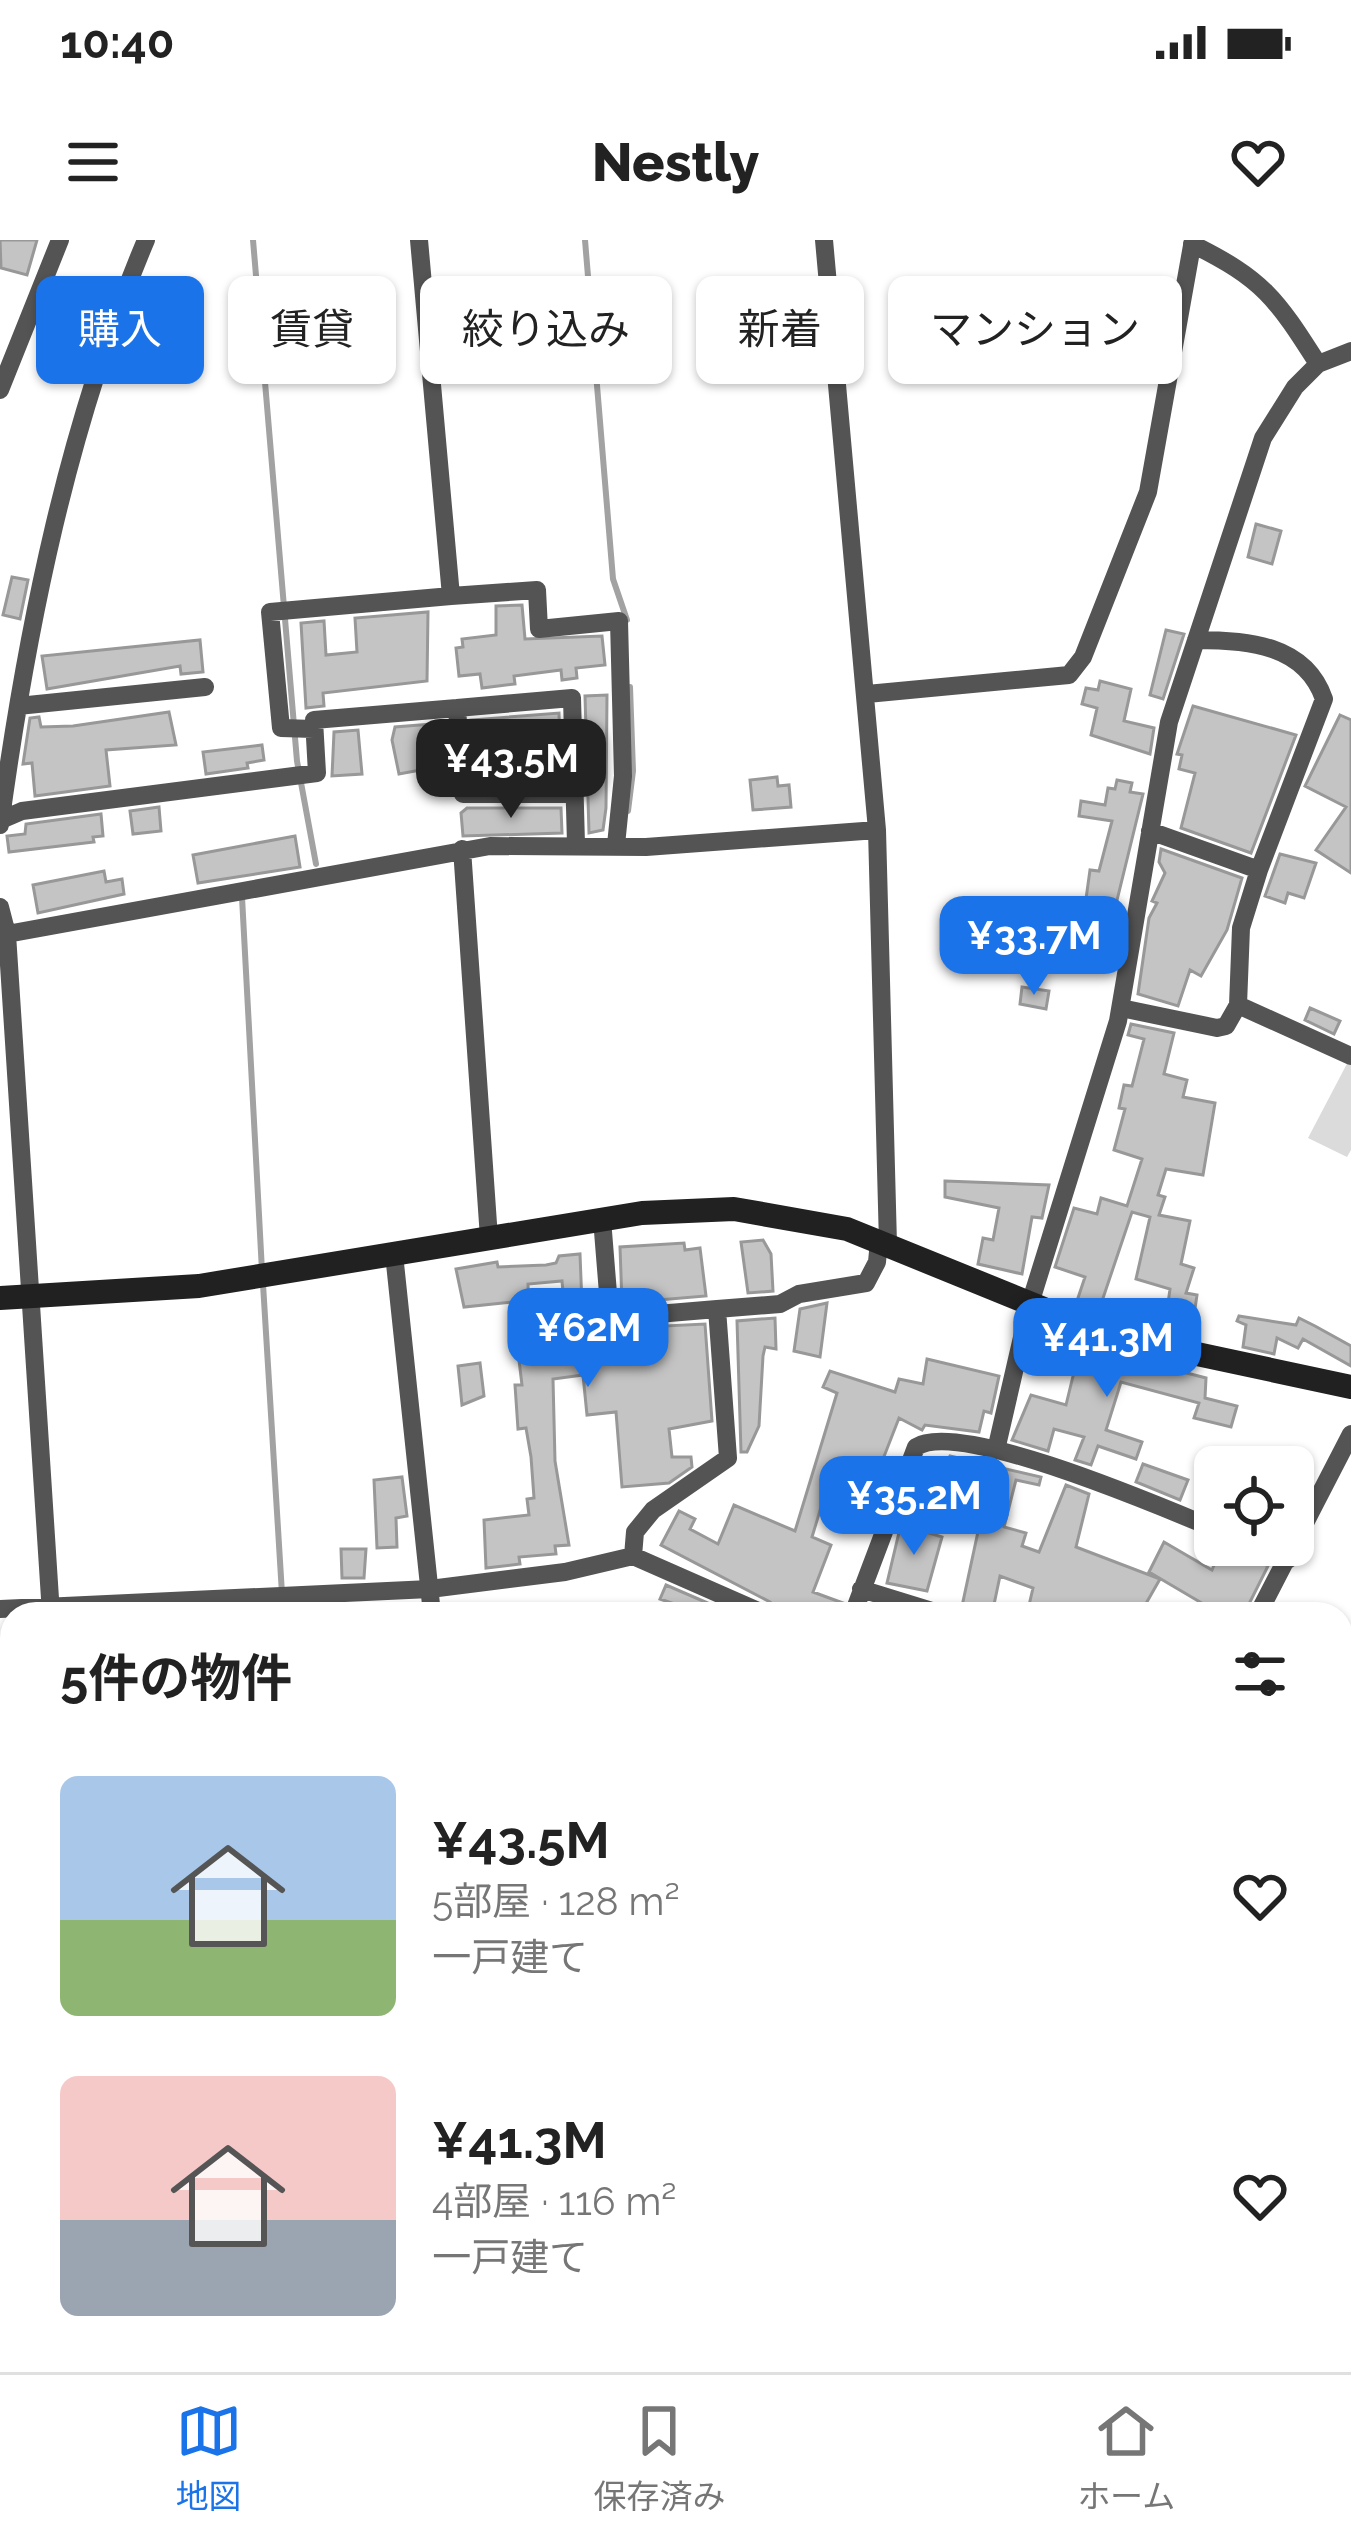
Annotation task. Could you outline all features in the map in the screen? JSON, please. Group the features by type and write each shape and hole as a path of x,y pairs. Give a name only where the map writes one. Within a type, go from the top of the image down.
{"street":[{"path":"0,390 60,240"},
{"path":"0,823 18,706 92,385 146,240"},
{"path":"419,240 451,596"},
{"path":"602,1219 610,1318 780,1304 799,1294 866,1283 884,1243 877,830 824,240"},
{"path":"867,694 1069,675 1082,657 1148,492 1192,242 1249,272 1268,289 1318,364"},
{"path":"996,1450 1029,1307 1120,1008 1169,722 1263,438 1295,387 1318,364 1351,351"},
{"path":"314,729 281,728 270,612 537,590 539,628 619,621 620,845"},
{"path":"1120,1008 1226,1027 1238,1005 1241,928 1324,699 1311,669 1288,655 1236,640 1196,640"},
{"path":"18,706 205,687"},
{"path":"0,823 22,811 317,773 314,720 572,698 575,844"},
{"path":"457,708 463,794 573,794"},
{"path":"7,934 575,844 646,847 877,830"},
{"path":"1150,831 1259,870"},
{"path":"464,859 489,1238"},
{"path":"0,907 7,934 50,1602"},
{"path":"1238,1005 1351,1055"},
{"path":"0,1298 199,1286 602,1219 706,1208 763,1211 884,1243 1029,1307 1143,1345 1351,1387"},
{"path":"394,1254 431,1602"},
{"path":"633,1556 635,1532 653,1510 728,1458 717,1309"},
{"path":"1314,1508 1351,1434"},
{"path":"857,1602 916,1447 947,1440 996,1450 1112,1486 1194,1520"},
{"path":"195,1602 430,1589 565,1572 633,1556 738,1602"},
{"path":"1265,1602 1285,1566"},
{"path":"861,1589 903,1602"}],"shaded area":[{"path":"1351,1056 1351,1150 1347,1157 1308,1138"}],"building":[{"path":"0,240 37,240 27,275 1,268"},
{"path":"1256,524 1281,531 1272,564 1248,557"},
{"path":"12,577 28,580 20,619 3,615"},
{"path":"522,605 525,639 602,636 605,665 576,668 577,678 562,680 561,670 514,676 515,684 482,688 480,674 459,676 456,648 463,647 462,639 496,635 496,606"},
{"path":"428,612 427,681 323,693 324,706 306,708 301,623 324,621 326,655 357,652 355,618"},
{"path":"1166,630 1184,634 1163,699 1150,695"},
{"path":"200,640 203,672 181,674 180,666 47,689 42,656"},
{"path":"1100,681 1131,689 1124,721 1154,728 1150,754 1091,735 1097,708 1082,704 1086,688 1098,690"},
{"path":"607,695 606,808 603,830 589,833 585,696"},
{"path":"1193,706 1296,735 1251,853 1181,828 1195,773 1179,769 1182,755 1177,754"},
{"path":"169,712 176,745 106,750 110,786 35,796 32,763 23,764 30,718 39,717 41,727 73,726"},
{"path":"559,713 561,781 478,781 471,720"},
{"path":"1340,715 1351,720 1351,873 1316,850 1346,807 1305,786"},
{"path":"444,723 447,765 399,774 392,740 395,727"},
{"path":"358,730 362,774 332,776 334,732"},
{"path":"262,745 264,760 247,763 248,768 206,774 203,752"},
{"path":"777,777 778,786 789,785 791,807 753,810 750,780"},
{"path":"1117,780 1132,783 1130,792 1143,794 1108,937 1118,940 1114,963 1092,955 1095,937 1081,935 1090,870 1099,871 1112,821 1079,816 1081,801 1105,805 1108,788 1115,789"},
{"path":"159,807 161,831 133,834 130,811"},
{"path":"467,808 561,808 562,833 463,836 461,813"},
{"path":"101,814 103,836 93,837 94,842 9,852 7,836 25,834 26,824"},
{"path":"295,836 300,867 198,883 193,855"},
{"path":"1161,849 1242,878 1227,930 1201,976 1190,970 1178,1006 1138,994 1149,918 1157,903 1152,901 1165,873 1159,862"},
{"path":"1280,854 1316,863 1304,898 1288,893 1285,903 1265,896"},
{"path":"104,871 106,882 122,879 124,894 38,913 33,885"},
{"path":"1022,987 1049,991 1046,1009 1020,1004"},
{"path":"1310,1008 1340,1021 1334,1034 1305,1020"},
{"path":"1131,1024 1174,1033 1164,1074 1187,1080 1183,1097 1215,1103 1203,1175 1166,1169 1158,1195 1165,1197 1159,1215 1190,1221 1181,1264 1194,1268 1186,1293 1197,1295 1191,1336 1126,1322 1129,1309 1166,1318 1170,1289 1136,1279 1150,1217 1132,1212 1098,1313 1076,1304 1085,1277 1055,1267 1074,1208 1097,1214 1101,1198 1127,1206 1142,1159 1114,1150 1125,1109 1119,1108 1124,1085 1132,1086 1144,1039 1128,1035"},
{"path":"945,1181 1049,1185 1042,1218 1032,1217 1022,1274 978,1264 983,1238 993,1240 999,1208 945,1197"},
{"path":"763,1240 771,1254 773,1291 748,1293 741,1242"},
{"path":"684,1243 685,1250 700,1248 706,1296 622,1303 620,1247"},
{"path":"580,1254 583,1330 705,1324 712,1421 669,1429 672,1457 691,1457 692,1467 669,1483 622,1487 616,1412 587,1415 583,1375 553,1379 555,1461 569,1545 555,1546 556,1554 519,1557 520,1564 486,1568 484,1520 529,1515 527,1499 534,1498 531,1457 526,1428 518,1429 515,1385 522,1385 512,1302 464,1307 456,1269 497,1262 498,1267 546,1265 556,1263 559,1256","holes":["562,1281 565,1313 529,1316 528,1284"]},
{"path":"827,1303 820,1357 794,1351 800,1309"},
{"path":"1239,1316 1296,1325 1299,1318 1351,1346 1351,1366 1303,1339 1298,1348 1277,1338 1274,1354 1243,1347 1246,1325 1237,1321"},
{"path":"775,1318 776,1349 765,1347 763,1356 759,1426 747,1452 741,1452 737,1321"},
{"path":"1055,1339 1206,1378 1205,1398 1237,1406 1231,1427 1194,1418 1199,1403 1121,1382 1106,1430 1142,1442 1136,1459 1098,1446 1091,1465 1075,1460 1084,1437 1054,1429 1048,1451 1012,1440 1031,1395 1066,1405 1074,1372 1048,1364"},
{"path":"927,1359 999,1376 991,1413 984,1411 979,1432 925,1425 922,1430 899,1418 860,1518 822,1504 812,1537 831,1545 813,1592 840,1602 770,1602 661,1545 679,1511 695,1519 690,1529 718,1544 734,1505 795,1531 837,1393 823,1387 830,1371 895,1392 899,1379 923,1384"},
{"path":"480,1363 484,1396 462,1405 458,1366"},
{"path":"950,1456 1041,1477 1039,1485 1016,1480 1004,1527 1026,1533 1022,1546 1039,1552 1066,1485 1089,1494 1076,1547 1160,1579 1147,1602 1030,1602 1033,1588 1000,1576 995,1602 963,1602 982,1513 915,1488 921,1472 938,1479"},
{"path":"1143,1464 1188,1480 1180,1500 1136,1482"},
{"path":"402,1477 407,1516 396,1518 397,1547 377,1548 374,1480"},
{"path":"901,1524 942,1537 927,1591 887,1583"},
{"path":"1164,1542 1194,1560 1194,1566 1212,1570 1214,1566 1268,1566 1250,1602 1200,1602 1149,1572"},
{"path":"341,1549 366,1549 364,1578 342,1578"},
{"path":"666,1585 705,1602 669,1602 660,1599"}],"waterway":[{"path":"253,240 297,761 316,864"},
{"path":"585,240 613,579 627,620"},
{"path":"628,811 633,771 630,687"},
{"path":"242,897 262,1271"},
{"path":"263,1284 283,1602"}]}
